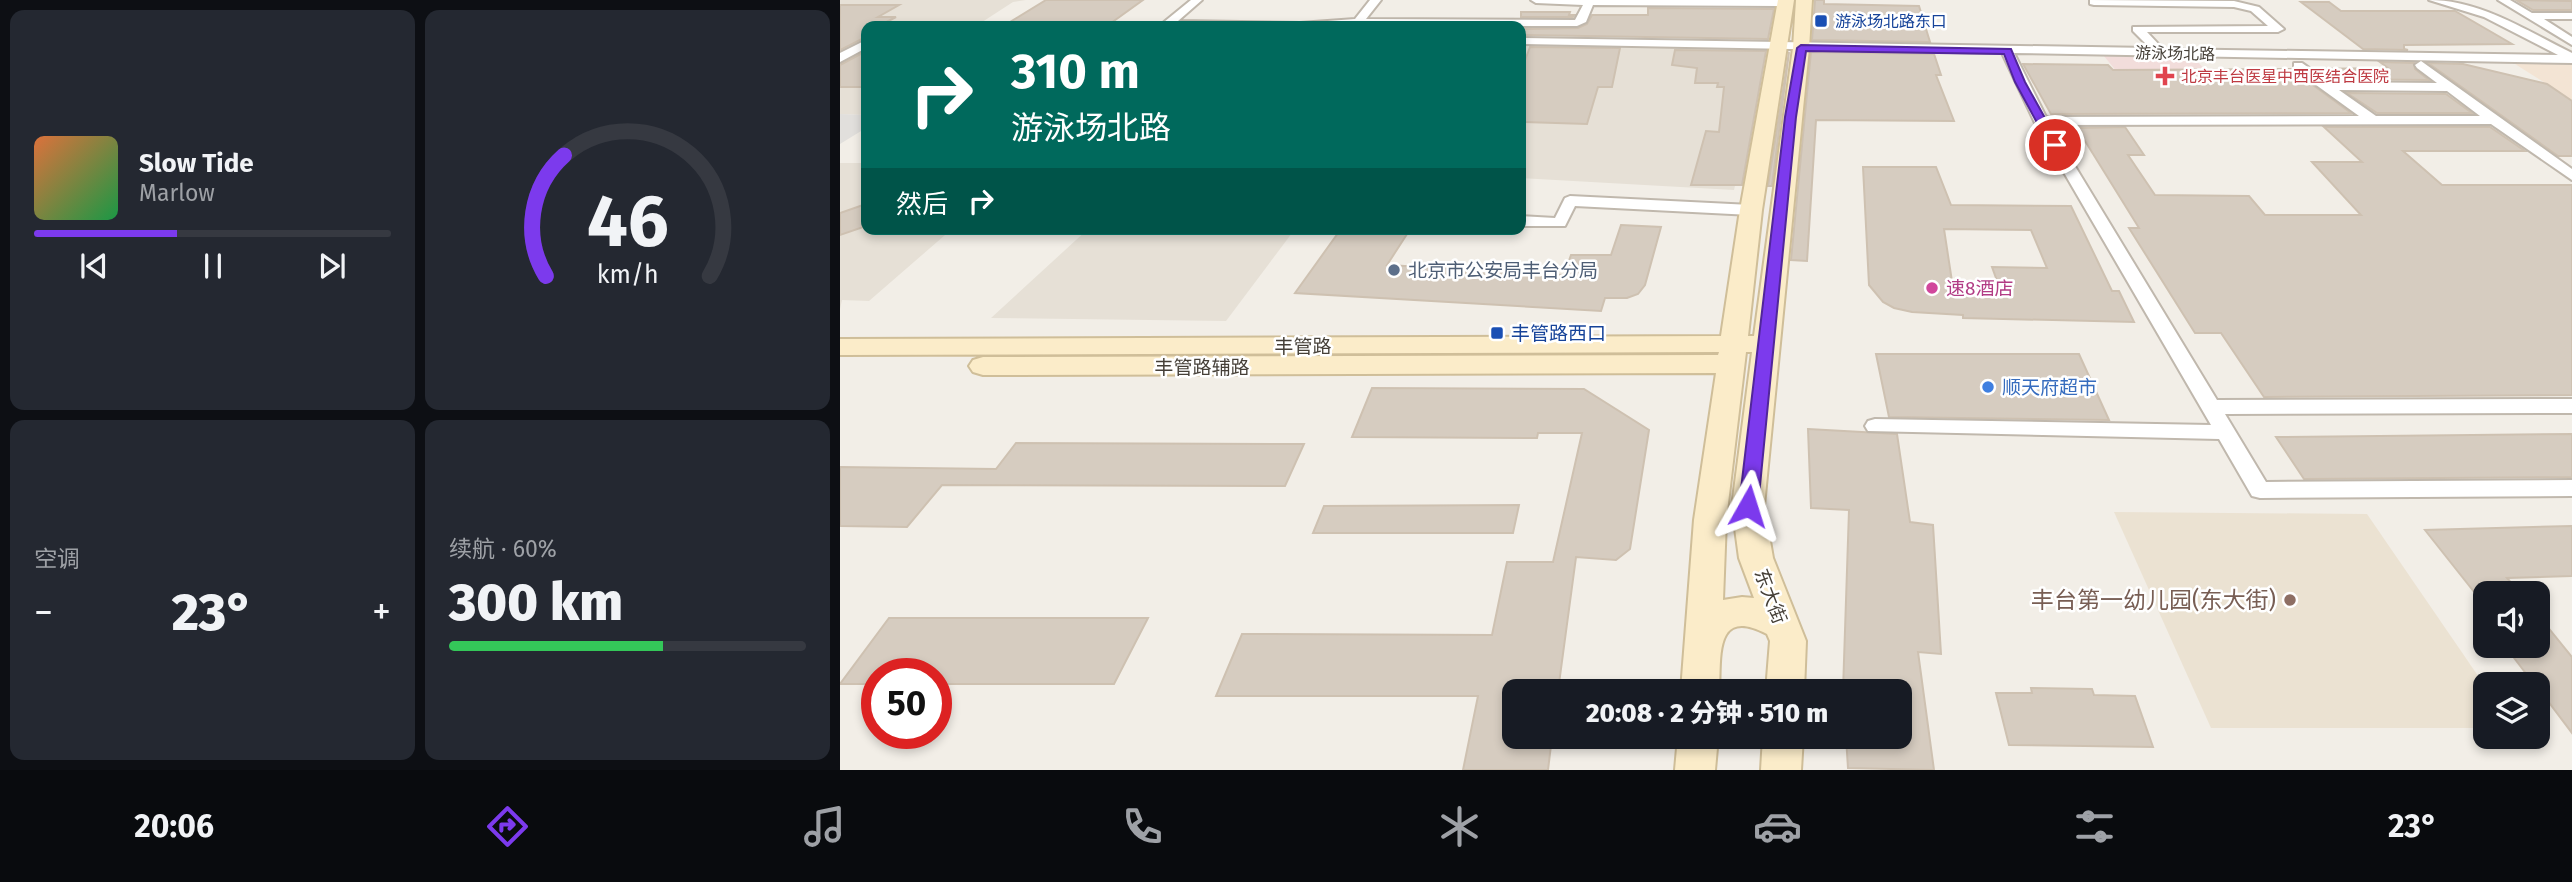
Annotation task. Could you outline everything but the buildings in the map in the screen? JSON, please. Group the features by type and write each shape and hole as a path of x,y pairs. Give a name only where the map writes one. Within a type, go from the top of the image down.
{"main road":[{"name":"东大街","path":"1785,679 1787,641 1756,558 1748,506 1744,351 1751,210 1778,47 1792,1"},
{"name":"东大街","path":"1701,679 1710,520 1791,117 1801,48 1792,1"},
{"name":"丰管路","path":"840,346 1744,351"},
{"path":"1196,346 1253,367"},
{"name":"丰管路辅路","path":"840,365 1253,367 1744,351"},
{"path":"1703,638 1717,619 1739,612 1764,614 1783,625"},
{"path":"1695,770 1697,749"},
{"path":"1781,770 1782,749"}],"street":[{"path":"1172,21 1197,0"},
{"path":"1359,21 1376,0"},
{"path":"1536,0 1792,1"},
{"path":"2434,0 2496,19 2572,59"},
{"path":"2503,0 2572,41"},
{"path":"1526,23 1577,23 1582,20 1589,2"},
{"path":"2094,2 2234,4 2255,9 2278,29 2137,29 2161,53"},
{"path":"2496,19 2572,16"},
{"path":"840,40 861,41"},
{"name":"游泳场北路","path":"1526,41 1699,43 1801,48 2572,59"},
{"path":"840,58 861,44"},
{"path":"2007,51 2040,121 2260,490 2572,488"},
{"path":"2421,65 2572,176"},
{"path":"2298,66 2373,120"},
{"path":"2327,86 2452,87"},
{"path":"2040,121 2494,120"},
{"path":"1526,221 1560,223 1570,201 1751,210"},
{"path":"2211,407 2572,406"},
{"path":"1875,426 2226,432"}],"shaded area":[{"path":"840,0 1026,0 1013,2 984,21 861,21 861,115 840,114"},
{"path":"1526,42 1745,43 1754,49 1755,76 1749,126 1734,190 1526,178"},
{"name":"北京丰台医星中西医结合医院","path":"2104,56 2193,57 2228,94 2149,111"},
{"path":"2515,64 2572,64 2572,101 2545,83"},
{"path":"840,114 861,115 861,131 840,144"},
{"path":"840,163 861,163 861,235 945,235 869,301 842,300 840,309"},
{"path":"1081,235 1290,235 1226,321 991,318"},
{"name":"丰台第一幼儿园(东大街)","path":"2114,512 2367,514 2475,672 2473,672 2473,728 2211,728"}],"place":[{"name":"游泳场北路东口","path":"1821,21"},
{"name":"北京丰台医星中西医结合医院","path":"2165,76"},
{"name":"北京市公安局丰台分局","path":"1394,270"},
{"name":"速8酒店","path":"1932,288"},
{"name":"丰管路西口","path":"1497,333"},
{"name":"顺天府超市","path":"1988,387"},
{"name":"丰台第一幼儿园(东大街)","path":"2290,600"}],"route":[{"path":"1748,506 1801,48 2007,51 2020,82 2055,145"}]}
